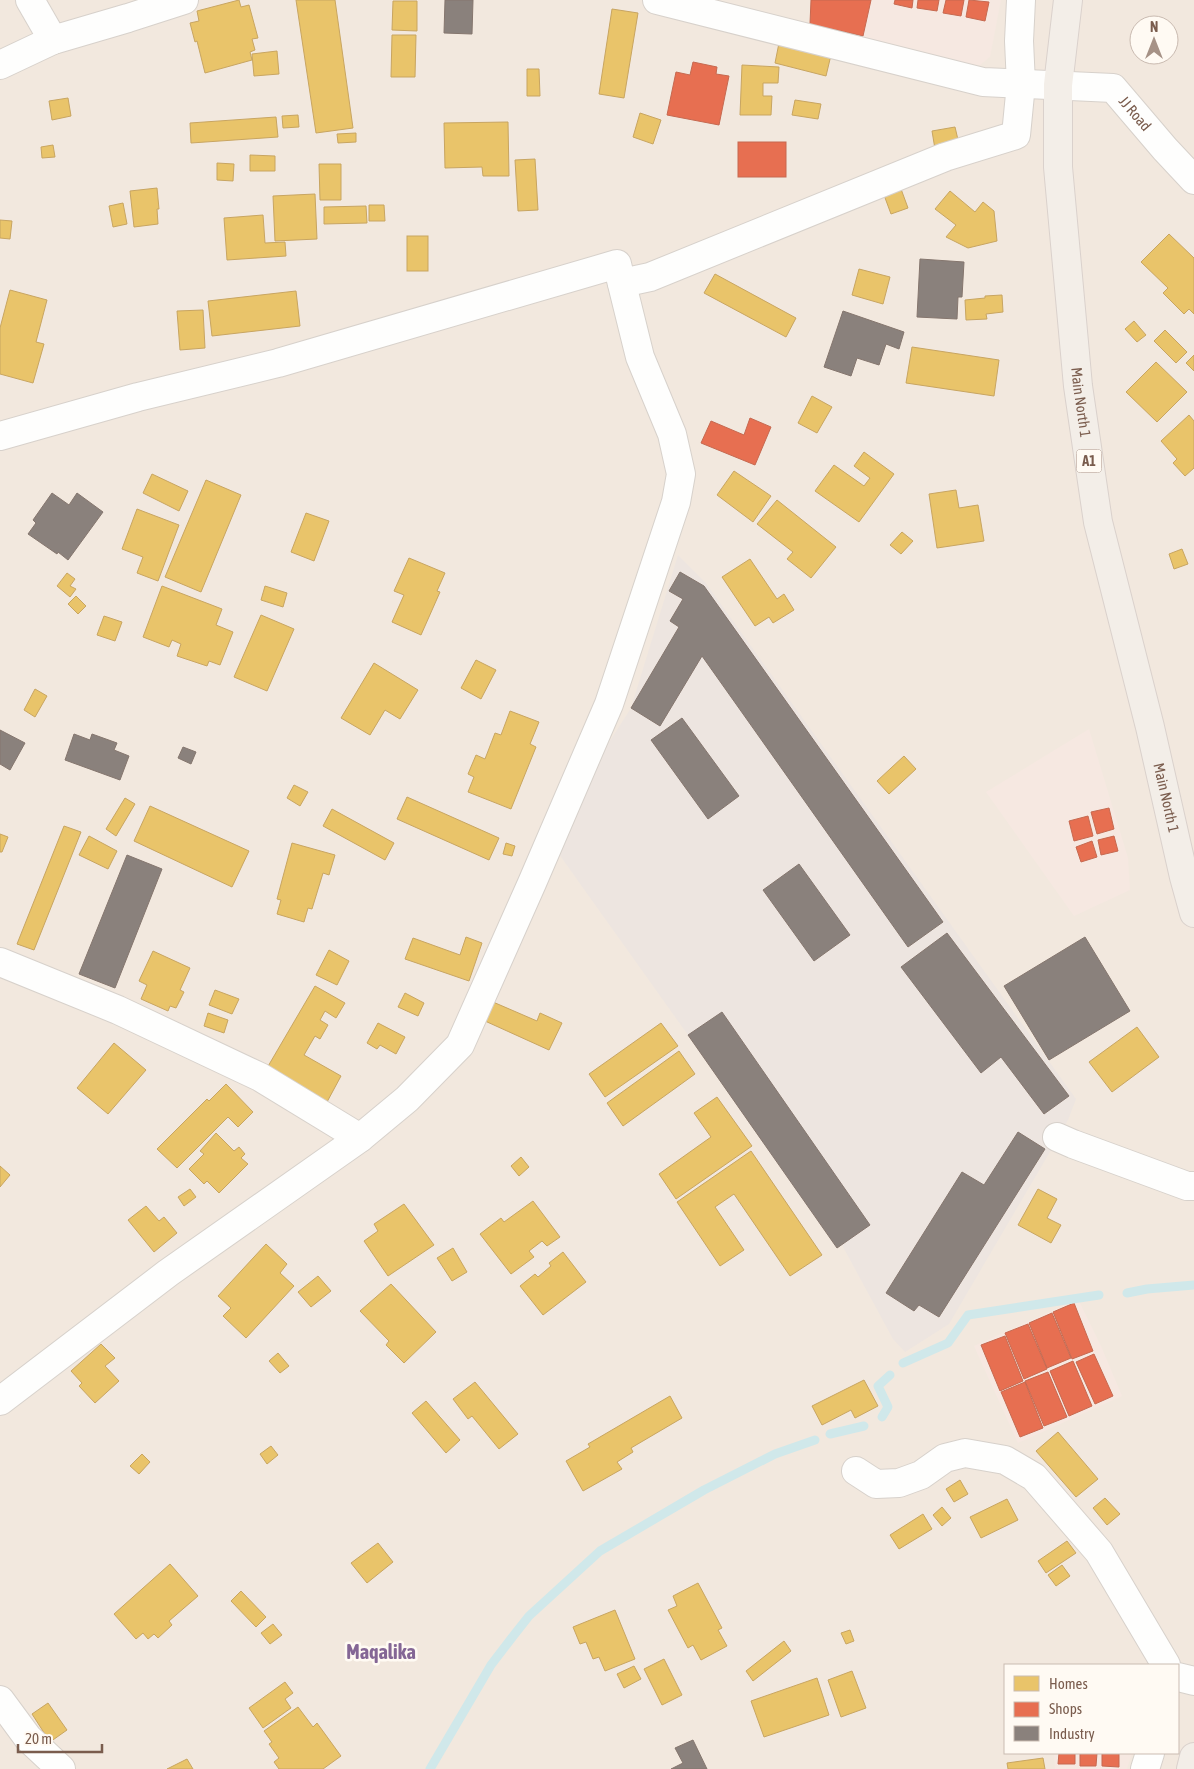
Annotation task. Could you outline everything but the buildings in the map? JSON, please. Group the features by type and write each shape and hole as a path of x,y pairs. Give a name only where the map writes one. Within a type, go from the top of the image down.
{"main road":[{"name":"Main North 1","path":"1068,0 1058,85 1058,167 1078,386 1098,522 1194,913"},
{"path":"1191,1769 1194,1757"}],"street":[{"path":"30,0 53,40"},
{"path":"0,65 53,40 184,0"},
{"name":"JJ Road","path":"657,0 983,82 1113,88 1164,150 1194,180"},
{"path":"622,283 650,277 946,157 1016,135 1020,84 1021,0"},
{"path":"0,436 138,397 278,363 617,264 640,356 672,434 681,474 676,502 609,704 460,1045 407,1099 360,1138 168,1273 0,1402"},
{"path":"0,962 118,1010 260,1076 360,1138"},
{"path":"1057,1136 1073,1144 1187,1186 1194,1186"},
{"path":"856,1471 876,1484 898,1483 921,1475 946,1458 965,1452 1005,1460 1034,1477 1099,1552 1165,1664"},
{"path":"1179,1677 1194,1681"},
{"path":"0,1700 28,1738 61,1769"},
{"path":"1145,1769 1150,1754"}],"shaded area":[{"path":"0,0 1194,0 1194,1769 0,1769"},
{"path":"811,0 1001,0 990,57 979,66 810,24"},
{"path":"678,555 705,582 1076,1099 1068,1120 1054,1145 949,1324 905,1352 893,1339 842,1245 837,1248 556,850 592,769 631,708"},
{"path":"1089,729 1128,858 1130,890 1074,916 986,792"},
{"path":"1078,1299 1101,1346 1122,1396 1018,1443 974,1346"},
{"path":"1054,1754 1132,1754 1127,1769 1055,1769"}],"waterway":[{"path":"1127,1293 1147,1289 1194,1285"},
{"path":"903,1363 948,1343 968,1315 1099,1295"},
{"path":"882,1417 888,1407 878,1386 890,1375"},
{"path":"830,1434 864,1426"},
{"path":"430,1769 491,1665 514,1635 529,1616 600,1551 704,1490 775,1454 815,1440"}],"district":[{"name":"Maqalika","path":"381,1652"}]}
